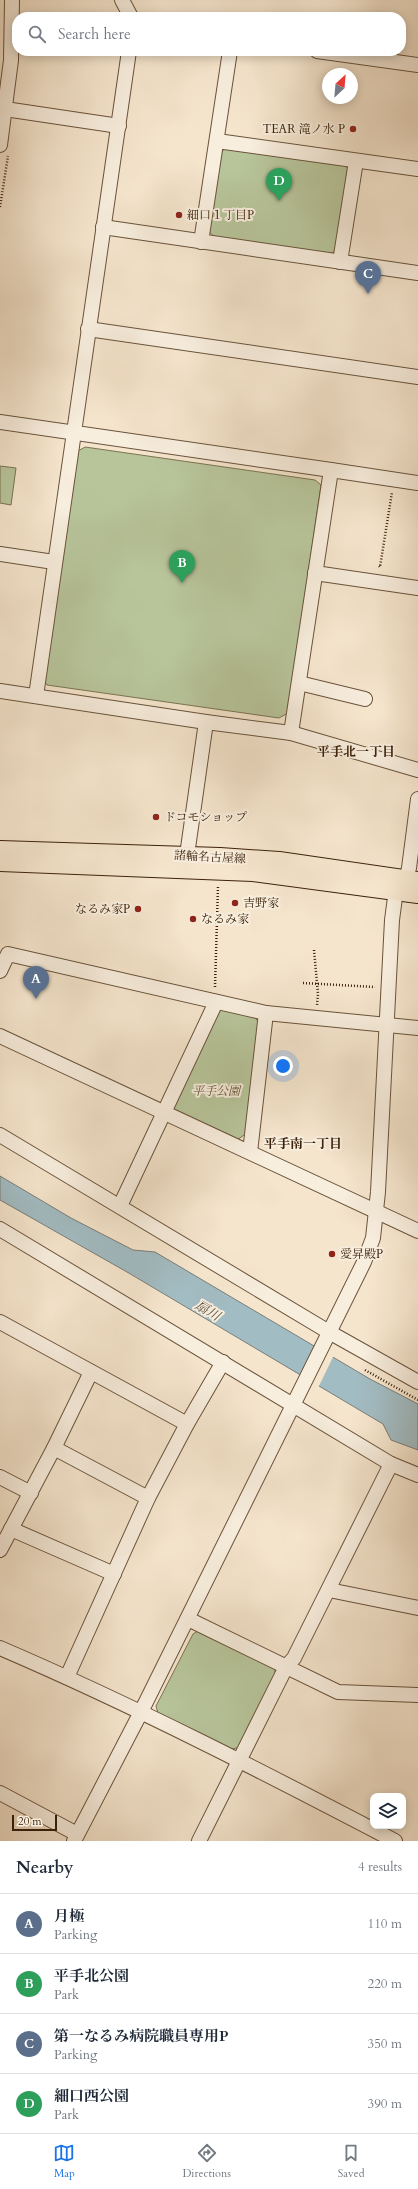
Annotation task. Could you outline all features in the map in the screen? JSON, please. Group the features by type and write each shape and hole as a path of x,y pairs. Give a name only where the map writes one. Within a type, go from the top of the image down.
{"main road":[{"name":"諸輪名古屋線","path":"0,850 187,856 279,861 407,883 418,894"},
{"name":"諸輪名古屋線","path":"0,862 253,872 407,883"}],"street":[{"path":"12,0 12,12"},
{"path":"122,0 128,12"},
{"path":"4,150 5,109 12,52"},
{"path":"36,696 54,562 128,56"},
{"path":"201,242 229,56"},
{"path":"353,56 418,65"},
{"path":"5,109 118,126"},
{"path":"217,141 418,169"},
{"path":"340,262 356,161"},
{"path":"104,227 418,273"},
{"path":"88,329 418,377"},
{"path":"0,422 418,483"},
{"path":"291,733 331,470"},
{"path":"0,554 54,562"},
{"path":"315,573 418,588"},
{"path":"299,683 365,699"},
{"path":"0,691 206,722 291,733 418,770"},
{"path":"187,856 206,722"},
{"path":"0,1793 76,1838 188,1619 364,1262 373,1238 376,1212 388,1024 392,920 407,883 418,799"},
{"path":"0,971 8,954 266,1013 418,1028"},
{"path":"120,1206 216,1002"},
{"path":"250,1152 266,1013"},
{"path":"0,1036 418,1231"},
{"path":"0,1135 329,1332 418,1382"},
{"path":"0,1229 223,1362 296,1402 391,1464 418,1475"},
{"path":"0,1322 187,1424"},
{"path":"67,1677 148,1498 187,1424 223,1362"},
{"path":"0,1550 31,1493 91,1372"},
{"path":"54,1448 148,1498"},
{"path":"199,1841 241,1760 286,1667 294,1658 329,1590 391,1464"},
{"path":"0,1478 31,1493"},
{"path":"11,1529 114,1574"},
{"path":"329,1590 418,1608"},
{"path":"188,1619 338,1692 418,1695"},
{"path":"0,1648 67,1677 241,1760 395,1841"}],"path":[{"path":"0,207 4,150"},
{"path":"375,566 380,567 392,490"},
{"path":"216,1002 218,881"},
{"path":"314,950 317,983 316,1010"},
{"path":"302,983 389,989"}],"green space":[{"path":"227,147 343,163 349,170 338,249 330,254 216,238 209,232 221,152"},
{"path":"85,447 315,480 321,485 288,713 279,718 47,685 43,680 78,451"},
{"path":"0,466 16,468 11,505 0,503"},
{"name":"平手公園","path":"223,1009 253,1015 260,1024 247,1133 237,1140 174,1111 172,1103 215,1011"},
{"path":"199,1630 274,1667 276,1676 241,1747 232,1749 158,1713 156,1706 193,1634"}],"water":[{"name":"扇川","path":"0,1176 71,1218 133,1250 155,1252 370,1379 418,1404 418,1450 391,1440 383,1424 127,1272 0,1200"}],"pier":[{"path":"315,1344 334,1355 318,1388 299,1376"}],"place":[{"name":"TEAR 滝ノ水 P","path":"353,129"},
{"name":"細口西公園","path":"279,201"},
{"name":"細口１丁目P","path":"179,215"},
{"name":"第一なるみ病院職員専用P","path":"368,294"},
{"name":"平手北公園","path":"182,583"},
{"name":"ドコモショップ","path":"156,817"},
{"name":"吉野家","path":"235,903"},
{"name":"なるみ家P","path":"138,909"},
{"name":"なるみ家","path":"193,919"},
{"name":"月極","path":"36,999"},
{"name":"愛昇殿P","path":"332,1254"}],"district":[{"name":"平手北一丁目","path":"356,751"},
{"name":"平手南一丁目","path":"303,1143"}]}
